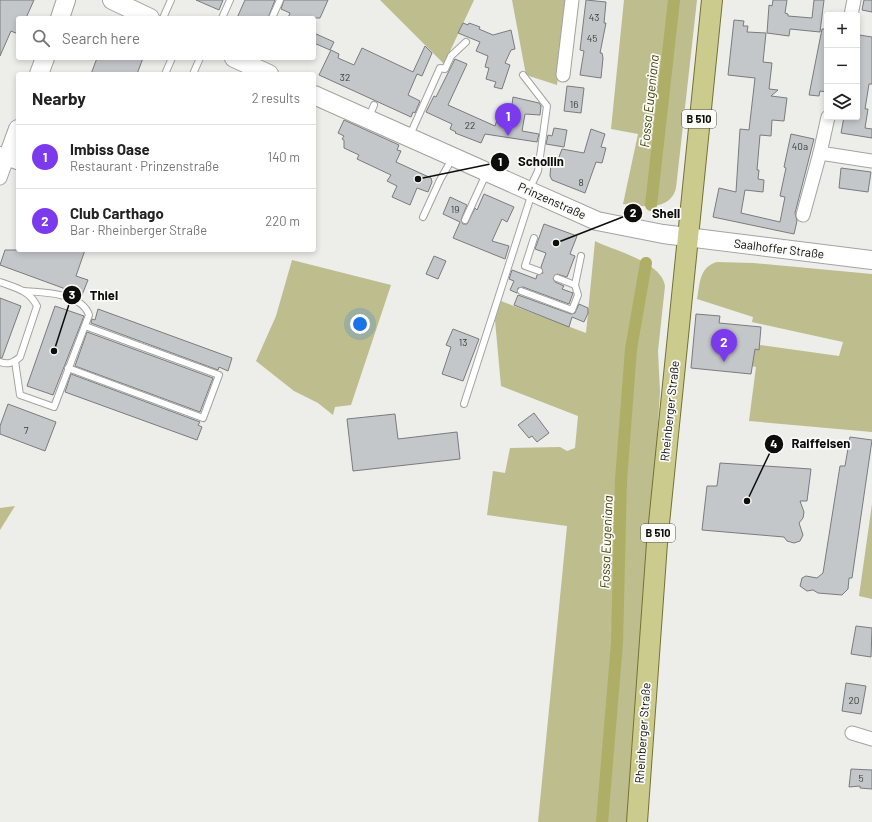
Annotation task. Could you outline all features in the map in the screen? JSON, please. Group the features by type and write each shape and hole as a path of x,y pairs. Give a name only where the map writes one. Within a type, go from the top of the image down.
{"main road":[{"path":"61,16 66,0"},
{"path":"112,0 146,16"},
{"name":"Rheinberger Straße","path":"637,822 655,563 686,237 712,0"},
{"path":"39,72 43,60"},
{"path":"252,62 266,72"},
{"name":"Prinzenstraße","path":"316,96 371,112 409,137 531,193 597,221 627,228 686,237"},
{"path":"8,159 16,134"},
{"name":"Saalhoffer Straße","path":"686,237 872,260"}],"street":[{"path":"563,75 572,0"},
{"path":"852,12 854,0"},
{"path":"803,215 827,120"},
{"path":"820,153 872,162"},
{"path":"0,178 8,159"},
{"path":"852,733 872,739"}],"lane":[{"path":"164,16 172,0"},
{"path":"223,16 230,0"},
{"path":"273,16 280,0"},
{"path":"409,137 440,68 444,69 451,56 466,42"},
{"path":"166,72 171,60"},
{"path":"195,72 199,60"},
{"path":"464,404 538,171 547,106 522,75"},
{"path":"424,217 440,180 453,157"},
{"path":"465,220 487,173"},
{"path":"534,238 525,266 539,271"},
{"path":"521,291 572,310 578,295 575,285 581,256"},
{"path":"557,278 575,285"},
{"path":"0,282 24,291 32,297 37,306 20,357 16,361 7,364 0,362"},
{"path":"16,361 20,395 54,407 89,315 87,308 81,303 51,292 24,291"},
{"path":"68,368 204,418 219,375 85,326"}],"green space":[{"path":"380,0 474,0 444,64"},
{"path":"512,0 568,0 557,85 526,75"},
{"path":"624,0 697,0 676,188 673,196 668,201 654,206 623,204 638,134 611,129"},
{"path":"595,241 647,264 656,270 662,278 665,286 658,351 660,392 632,822 538,822 567,526 487,515 493,471 505,473 510,448 560,447 567,451 575,448 578,416 501,386 495,320 501,301 586,333"},
{"path":"292,260 391,285 351,405 335,407 333,415 318,403 294,391 256,361 276,316"},
{"path":"717,262 753,263 872,274 872,432 749,421 756,367 751,366 753,349 759,349 760,345 839,356 843,342 752,322 753,317 697,299 701,277 711,264"},
{"path":"872,504 872,599 859,596"},
{"path":"15,506 0,530 0,508"}],"building":[{"path":"0,0 34,0 27,16 16,16 16,33 11,31 0,56"},
{"path":"196,0 223,0 219,10"},
{"path":"245,0 275,0 269,16 238,16"},
{"path":"284,0 328,0 320,18 316,18 316,16 289,16 290,13 281,9"},
{"path":"586,0 606,2 604,23 606,23 600,53 602,53 603,58 601,78 580,75 584,51 580,50"},
{"path":"773,0 787,0 785,13 788,14 788,16 812,18 814,0 824,0 820,32 790,29 789,36 767,33 769,5 772,6"},
{"path":"864,0 872,0 872,12 862,10"},
{"path":"734,20 744,21 743,26 748,26 747,32 766,33 763,62 772,63 769,89 778,90 771,96 787,98 784,121 772,120 771,136 760,135 757,170 759,170 758,179 764,180 763,192 745,190 741,213 780,222 785,197 780,196 791,134 814,139 795,213 797,221 794,234 713,217 719,188 736,192 740,129 749,130 755,78 728,75"},
{"path":"463,23 468,25 469,23 480,27 479,29 493,35 511,30 515,49 511,50 505,63 510,65 502,89 494,87 496,82 486,79 489,68 485,67 488,56 476,51 480,42 458,33"},
{"path":"822,29 824,29 824,92 820,91 819,96 809,95"},
{"path":"316,34 334,42 330,50 316,44"},
{"path":"860,35 872,37 872,84 869,84 865,109 868,109 865,128 872,129 872,138 841,133 843,120 860,120"},
{"path":"425,46 432,53 422,76 417,74 408,95 420,101 415,113 413,112 411,117 319,75 331,50 339,54 338,58 354,65 362,48 413,72"},
{"path":"455,59 467,64 448,105 495,126 498,117 510,120 513,97 539,103 541,106 540,115 525,114 522,131 539,134 537,142 485,134 481,143 455,133 456,132 450,129 452,124 426,112 434,96 436,97"},
{"path":"96,60 142,60 138,72 92,72"},
{"path":"567,86 584,88 581,113 564,111"},
{"path":"344,120 399,145 397,150 401,151 396,162 431,178 432,182 428,192 417,188 410,205 392,197 397,186 387,181 391,175 357,159 359,155 344,148 344,140 342,139 344,136 338,133"},
{"path":"554,128 567,130 564,147 546,144 548,135 552,136"},
{"path":"591,129 605,134 601,147 606,148 602,163 596,162 585,193 552,180 550,176 551,163 556,165 562,149 584,153"},
{"path":"841,168 871,172 868,192 839,188"},
{"path":"484,194 514,207 507,222 502,219 492,241 509,246 505,259 453,238 460,222 443,214 450,197 467,205 461,220 463,224 467,224 475,208 477,210"},
{"path":"544,224 577,236 570,254 575,256 567,277 557,274 553,278 555,282 564,286 562,289 573,293 569,304 523,287 518,288 517,293 510,290 514,281 509,279 512,270 536,279 537,275 543,273 541,267 546,253 535,249"},
{"path":"5,250 16,250 16,252 84,252 76,276 88,280 82,295 0,265"},
{"path":"434,256 446,261 438,279 426,274"},
{"path":"518,295 571,314 575,313 579,304 588,308 588,313 584,322 572,317 569,327 514,305"},
{"path":"0,298 21,306 2,358 0,358"},
{"path":"55,306 84,316 53,395 27,386"},
{"path":"98,309 232,358 228,371 219,367 218,370 91,323 92,319 95,320"},
{"path":"696,314 720,316 719,323 761,327 759,350 755,349 751,374 691,368"},
{"path":"453,329 479,339 463,381 442,374 451,347 446,345"},
{"path":"87,332 213,378 200,412 75,366"},
{"path":"71,374 200,422 198,425 202,427 197,440 65,392"},
{"path":"8,404 56,422 45,451 0,434 0,426"},
{"path":"534,413 549,433 537,442 532,436 529,438 518,425"},
{"path":"395,414 398,439 457,432 460,459 353,471 347,419"},
{"path":"850,437 872,440 852,578 849,578 848,589 842,595 818,593 813,590 807,591 800,586 802,578 806,576 817,578 823,573 840,466 845,466"},
{"path":"720,463 811,469 807,501 800,501 804,512 803,518 799,523 803,535 800,541 794,543 787,541 784,537 702,530 707,486 717,486"},
{"path":"856,626 872,628 871,657 851,654"},
{"path":"846,683 866,686 861,714 842,711"},
{"path":"851,769 872,770 872,789 860,788 860,786 849,787"}],"waterway":[{"name":"Fossa Eugeniana","path":"651,205 674,0"},
{"name":"Fossa Eugeniana","path":"602,822 617,643 621,480 631,349 646,263"}],"place":[{"name":"Imbiss Oase","path":"508,136"},
{"name":"Schollin","path":"418,179"},
{"name":"Shell","path":"556,243"},
{"name":"Thiel","path":"54,351"},
{"name":"Club Carthago","path":"724,362"},
{"name":"Raiffeisen","path":"747,501"}]}
